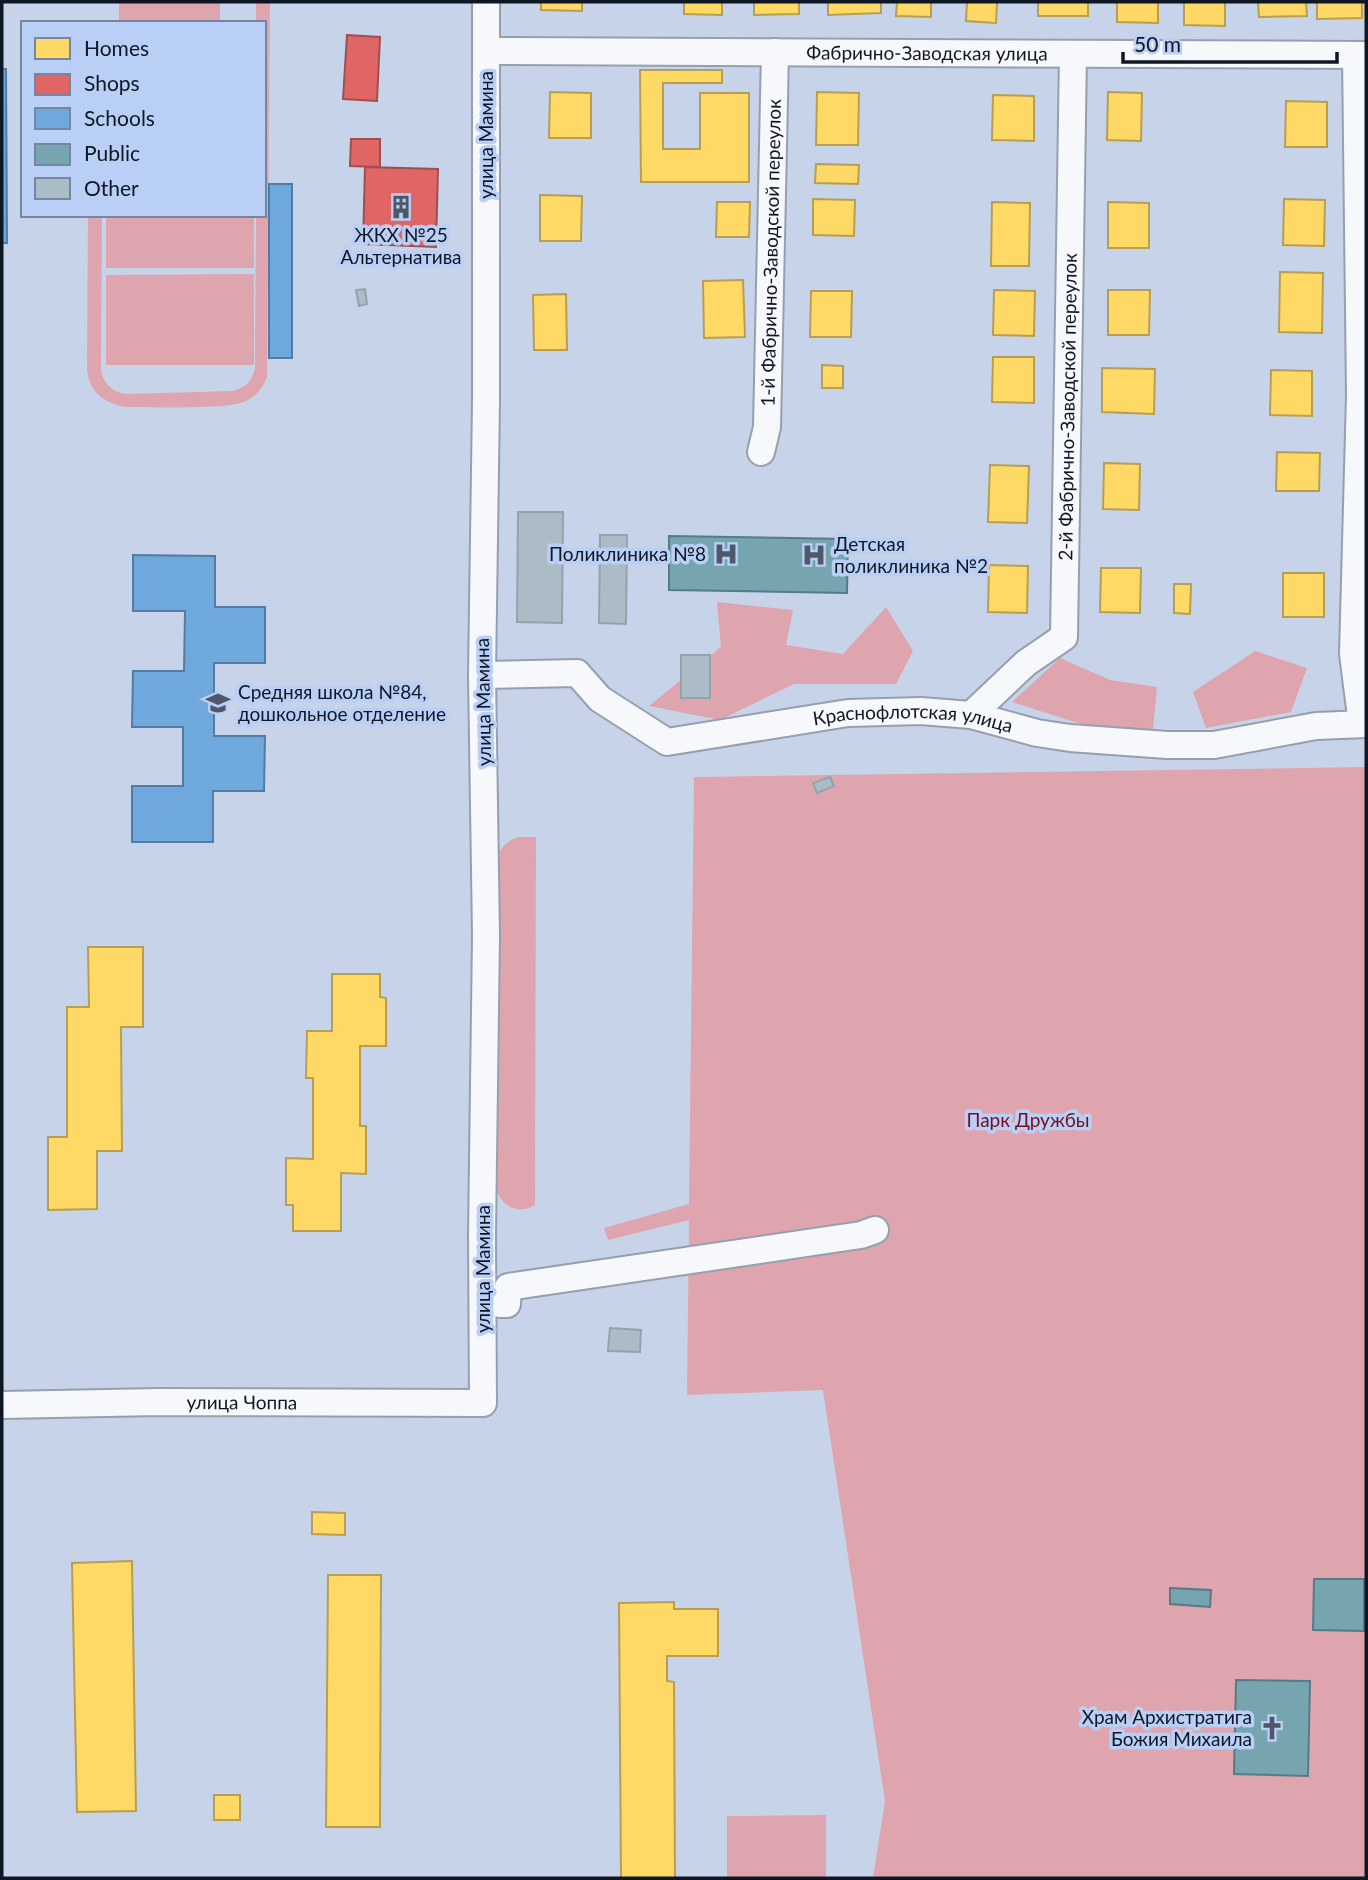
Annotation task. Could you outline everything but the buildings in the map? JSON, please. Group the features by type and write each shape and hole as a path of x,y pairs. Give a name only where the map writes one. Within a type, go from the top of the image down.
{"street":[{"name":"улица Мамина","path":"483,1403 486,936 482,676 486,401 486,2"},
{"name":"Фабрично-Заводская улица","path":"486,51 1361,55"},
{"name":"1-й Фабрично-Заводской переулок","path":"761,452 767,427 775,52"},
{"name":"2-й Фабрично-Заводской переулок","path":"971,715 1026,663 1065,637 1073,54"},
{"path":"1361,55 1360,395 1353,654 1364,724"},
{"name":"Краснофлотская улица","path":"482,676 577,673 600,699 667,741 848,713 920,711 971,715 1037,733 1070,738 1167,745 1214,745 1316,726 1364,724"},
{"path":"500,1304 507,1304 508,1287 861,1236 875,1230"},
{"name":"улица Чоппа","path":"2,1405 159,1402 483,1403"}],"green space":[{"path":"119,2 220,2 220,21 119,21"},
{"path":"256,2 270,2 267,377 256,394 237,404 206,407 126,407 111,403 95,391 87,370 88,217 102,217 101,370 109,386 126,394 233,391 248,383 254,373 256,217 266,217 266,21 256,21"},
{"path":"106,217 254,217 254,268 106,268"},
{"path":"254,274 254,365 106,365 106,275"},
{"path":"717,602 793,610 786,645 843,654 886,607 913,651 896,684 794,684 720,720 649,706 721,647"},
{"path":"1255,651 1307,668 1291,712 1206,728 1193,692"},
{"path":"1060,658 1110,680 1157,687 1153,730 1084,725 1012,702"},
{"name":"Парк Дружбы","path":"1366,767 1366,1878 873,1878 885,1801 823,1390 687,1395 689,1220 608,1240 604,1228 689,1204 694,777"},
{"path":"518,837 536,837 535,1205 514,1209 503,1202 494,1182 497,859 504,845"},
{"path":"826,1815 826,1878 727,1878 727,1816"}],"place":[{"name":"ЖКХ №25 Альтернатива","path":"401,207"},
{"name":"Поликлиника №8","path":"726,554"},
{"name":"Детская поликлиника №2","path":"814,555"},
{"name":"Средняя школа №84, дошкольное отделение","path":"218,703"},
{"name":"Храм Архистратига Божия Михаила","path":"1272,1728"}]}
